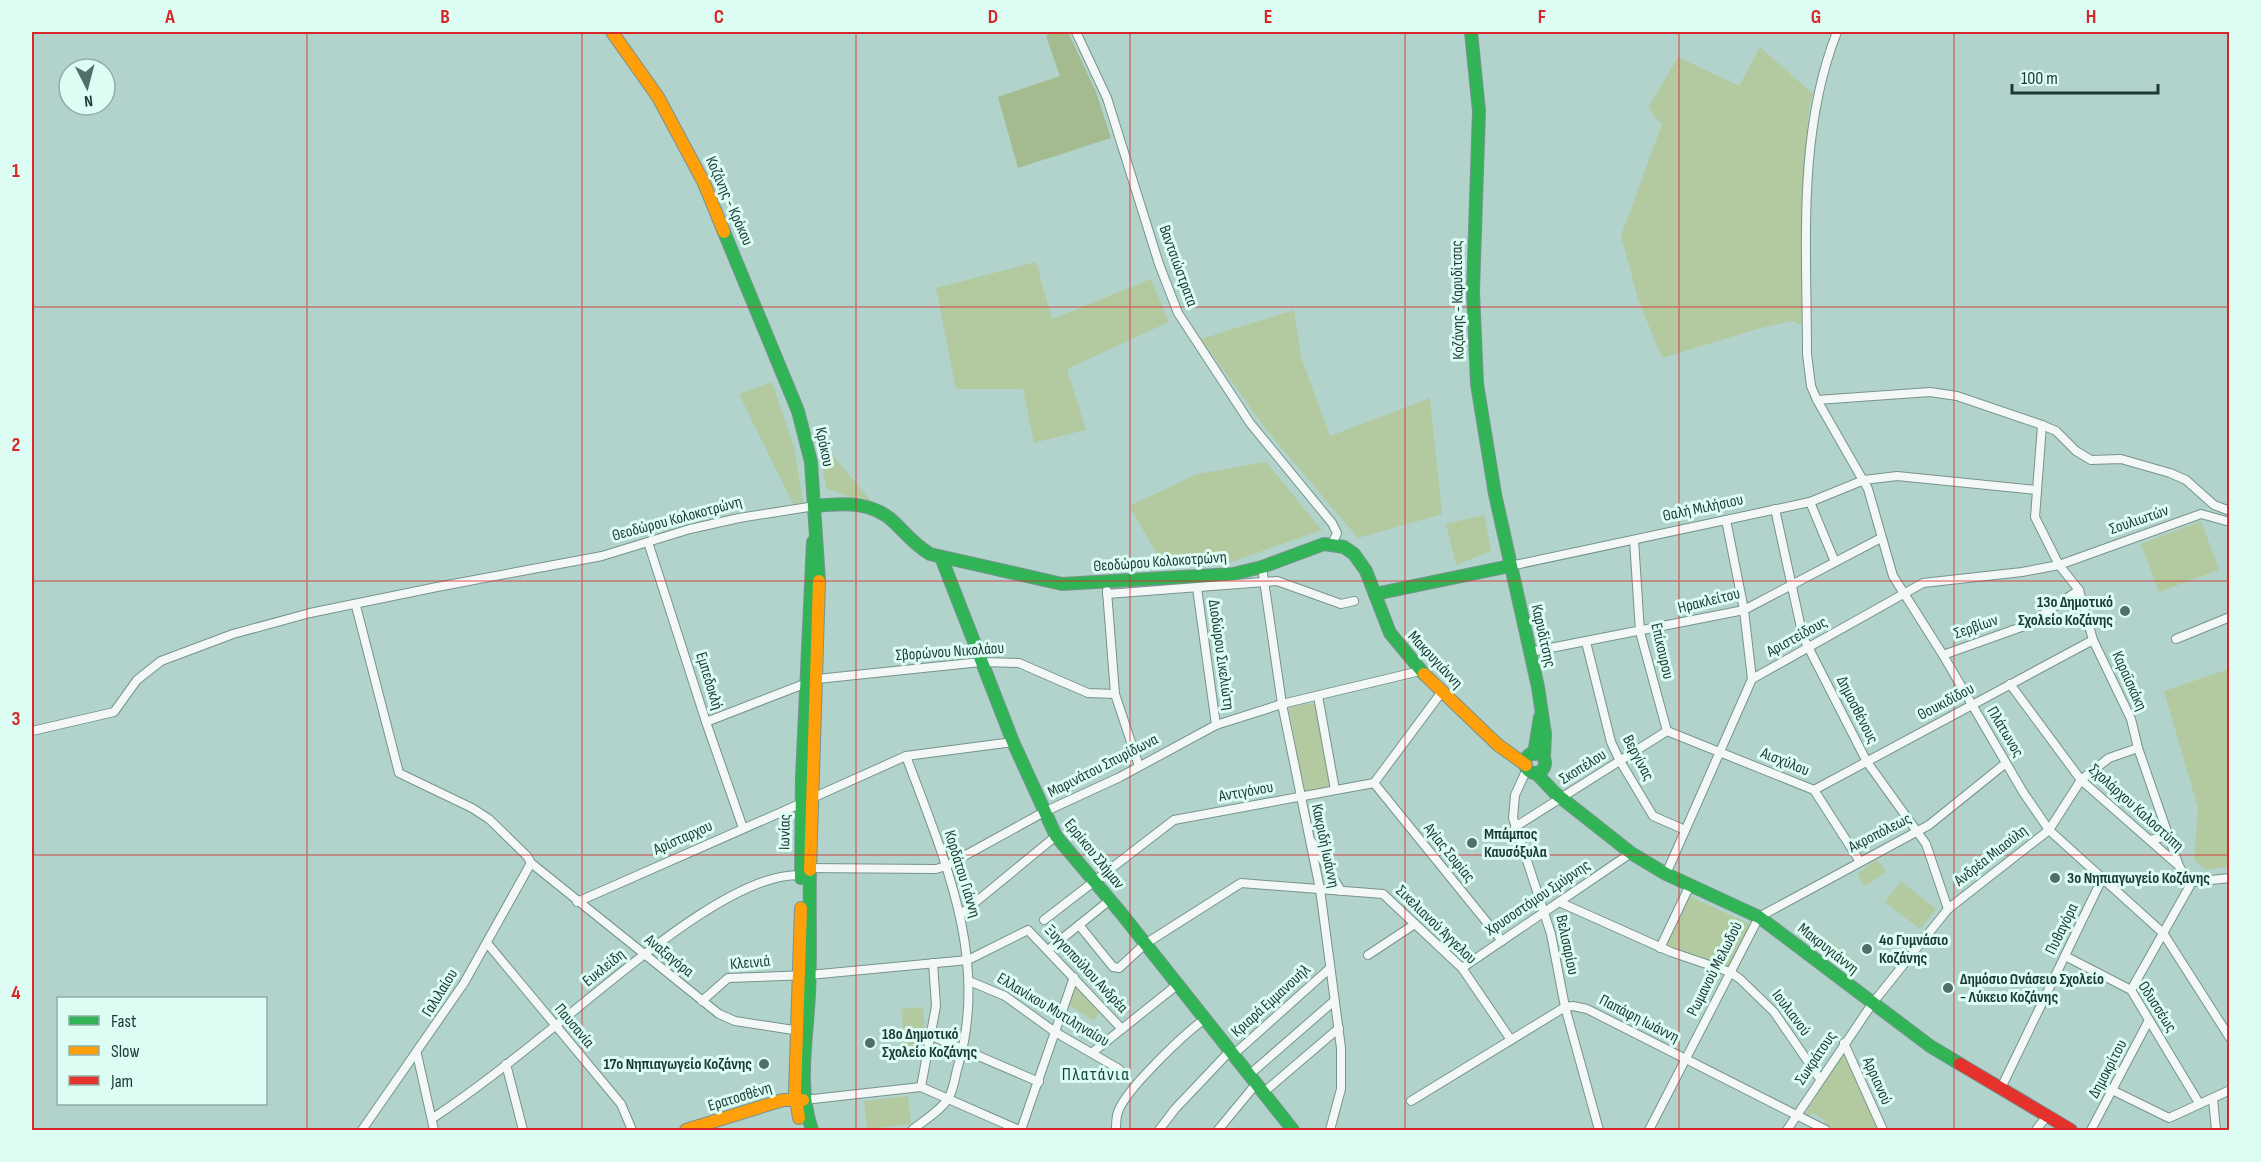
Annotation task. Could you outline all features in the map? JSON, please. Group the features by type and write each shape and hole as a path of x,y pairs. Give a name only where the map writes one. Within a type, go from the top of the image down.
{"street":[{"name":"Κοζάνης - Κρόκου","path":"612,32 658,97 689,151 722,222 792,396"},
{"name":"Βαντσιώστρατα","path":"1076,32 1107,98 1159,264 1178,313 1250,423 1332,523 1336,533 1332,544"},
{"name":"Κοζάνης - Καρυδίτσας","path":"1471,32 1479,111 1473,240 1474,362 1495,494 1510,566"},
{"name":"Πλάτωνος","path":"1837,32 1819,85 1810,151 1807,354 1811,386 1864,480 1888,567 1943,654 2006,763 2049,830 2163,933 2229,1038"},
{"path":"1817,400 1941,393 1978,402 2056,431 2076,450 2091,460 2121,459 2170,473 2186,480 2201,496 2214,505 2229,511"},
{"name":"Κρόκου","path":"792,396 809,448 815,506"},
{"name":"Καραϊσκάκη","path":"2042,424 2035,517 2059,565 2079,590 2093,640 2123,698 2168,836 2185,876 2192,882"},
{"name":"Θαλή Μιλήσιου","path":"1375,594 1810,502 1864,480 1897,476 2037,490"},
{"path":"2201,496 2201,514 2229,522"},
{"path":"1810,502 1835,562"},
{"name":"Θεοδώρου Κολοκοτρώνη","path":"32,731 114,712 137,680 172,655 255,627 437,587 592,558 739,518 815,506 850,505 886,514 918,547 941,557 1040,581 1107,588 1233,574 1262,567 1304,549 1332,544"},
{"name":"Ιωνίας","path":"803,1131 799,1100 804,975 806,801 812,680 811,557 816,532 815,506"},
{"name":"Δημοσθένους","path":"1775,509 1799,628 1808,649 1867,762 1931,856 1948,909"},
{"name":"Σουλιωτών","path":"2059,565 2201,514"},
{"path":"1666,874 1752,679 1744,610 1726,520"},
{"name":"Ηρακλείτου","path":"1530,652 1744,610 1881,538"},
{"name":"Επίκουρου","path":"1634,540 1640,632 1667,731"},
{"name":"Εμπεδοκλή","path":"648,542 743,828"},
{"path":"1332,544 1344,547 1354,554 1366,571 1375,594"},
{"name":"Ερρίκου Σλήμαν","path":"941,557 1013,742 1056,837 1110,900 1293,1131"},
{"name":"Αριστείδους","path":"1752,679 1923,583 2022,572 2059,565"},
{"name":"Καρυδίτσης","path":"1510,566 1530,652 1541,714 1534,763"},
{"name":"Κακριδή Ιωάννη","path":"1262,567 1282,704 1320,889 1329,969 1339,1028 1341,1089 1330,1131"},
{"path":"1139,766 1115,694 1107,588 1197,588 1264,584 1277,581 1341,604 1354,601"},
{"name":"Διοδώρου Σικελιώτη","path":"1197,588 1216,725"},
{"name":"Σερβίων","path":"1943,654 2027,625 2079,590"},
{"name":"Μακρυγιάννη","path":"1375,594 1393,638 1441,693 1490,734 1534,763 1562,798 1631,853 1666,874 1759,917 1930,1046 2071,1131"},
{"name":"Αναξαγόρα","path":"356,606 399,773 472,808 489,819 527,856 531,863 577,902 727,1019 802,1031"},
{"path":"2176,639 2229,617"},
{"name":"Θουκιδίδου","path":"1814,790 2093,640"},
{"name":"Βεργίνας","path":"1586,642 1611,742 1620,761 1653,816 1685,830"},
{"name":"Σβορώνου Νικολάου","path":"812,680 981,662 1019,663 1088,693 1115,694"},
{"name":"Μαρινάτου Σπυρίδωνα","path":"805,872 936,869 946,866 1044,812 1139,766 1216,725 1282,704 1420,671"},
{"path":"706,722 812,680"},
{"name":"Σχολάρχου Καλοστύπη","path":"2010,684 2080,780 2180,866"},
{"path":"1374,783 1441,693"},
{"path":"1318,696 1335,790"},
{"name":"Αισχύλου","path":"1667,731 1814,790 1859,860"},
{"name":"Σκοπέλου","path":"1515,828 1667,731"},
{"name":"Αρίσταρχου","path":"577,902 906,756 1013,742"},
{"name":"Ανδρέα Μιαούλη","path":"1872,1004 1948,909 2049,830 2080,780 2109,758 2138,748"},
{"name":"Κορδάτου Γιάννη","path":"906,756 961,914 968,960 968,1020 963,1049 948,1099"},
{"name":"Βελισαρίου","path":"1534,763 1515,795 1512,811 1515,828 1556,953 1565,1007 1599,1131"},
{"name":"Ακροπόλεως","path":"1759,917 1945,813 2006,763"},
{"name":"Αντιγόνου","path":"1044,920 1174,820 1374,783"},
{"name":"Αγίας Σοφίας","path":"1374,783 1502,941"},
{"path":"1308,835 1341,891"},
{"path":"2150,840 2168,836"},
{"path":"961,914 1056,837"},
{"name":"Χρυσοστόμου Σμύρνης","path":"1462,968 1631,853"},
{"name":"Γαλιλαίου","path":"362,1131 417,1054 487,944 531,863"},
{"name":"Ευκλείδη","path":"433,1118 554,1027 644,955 750,886 766,879 805,872"},
{"path":"2131,990 2192,882 2229,878"},
{"name":"Πυθαγόρα","path":"2001,1088 2103,879"},
{"name":"Σικελιανού Άγγελου","path":"1079,925 1116,968 1145,944 1241,883 1383,894 1462,968 1511,1040"},
{"path":"1660,948 1690,885"},
{"path":"1048,950 1110,900"},
{"path":"1559,902 1660,948 1730,972"},
{"name":"Ρωμανού Μελωδού","path":"1649,1131 1759,917"},
{"path":"1368,955 1415,924"},
{"name":"Ξυγγοπούλου Ανδρέα","path":"968,960 1028,930 1122,1029"},
{"name":"Παυσανία","path":"487,944 554,1027 621,1104 632,1131"},
{"name":"Οδυσσέως","path":"2065,956 2131,990 2199,1103"},
{"path":"804,975 968,960"},
{"path":"921,1087 933,1036 936,1006 933,963"},
{"name":"Κριαρά Εμμανουήλ","path":"1159,1131 1175,1109 1231,1053 1329,969"},
{"name":"Ιουλιανού","path":"1730,972 1768,1005 1820,1079"},
{"name":"Κλεινιά","path":"702,1001 728,978 804,975"},
{"path":"799,1100 921,1087 1020,1131 1074,977"},
{"name":"Ελλανίκου Μυτιληναίου","path":"969,981 1005,996 1055,1032 1119,1069"},
{"path":"1093,1052 1177,985"},
{"path":"1218,1131 1256,1084 1334,1001"},
{"name":"Σωκράτους","path":"1787,1131 1872,1004"},
{"path":"1411,1101 1565,1007"},
{"name":"Παπάφη Ιωάννη","path":"1565,1007 1587,1009 1826,1131"},
{"path":"1116,1131 1118,1112 1125,1099 1180,1039 1205,1019"},
{"name":"Δημοκρίτου","path":"2091,1131 2114,1091 2149,1020"},
{"path":"1256,1084 1339,1028"},
{"path":"933,1036 1039,1082"},
{"name":"Αρριανού","path":"1844,1044 1883,1131"},
{"path":"417,1054 433,1118 434,1131"},
{"path":"506,1064 523,1131"},
{"path":"2114,1091 2169,1118 2229,1090"},
{"path":"912,1131 948,1099"},
{"path":"2213,1099 2216,1131"},
{"name":"Ερατοσθένη","path":"686,1131 783,1100 799,1100"},
{"name":"Ιωνίας","path":"799,1100 812,1131"},
{"path":"2036,1131 2047,1116"}],"green space":[{"path":"1053,32 1068,32 1096,92 1111,138 1018,168 998,97 1060,76 1046,36"},
{"path":"1760,47 1813,94 1809,108 1806,155 1801,325 1792,321 1757,329 1662,358 1639,302 1621,236 1662,124 1653,115 1649,106 1678,57 1739,86"},
{"path":"1036,262 1052,319 1151,279 1169,322 1067,369 1086,430 1034,443 1023,389 956,389 936,288"},
{"path":"1294,310 1301,357 1330,436 1430,398 1442,514 1358,538 1268,432 1201,339"},
{"path":"772,382 794,447 803,502 793,504 739,394"},
{"path":"819,439 871,501 855,499 826,488"},
{"path":"1266,462 1322,530 1231,562 1163,564 1129,506 1197,474"},
{"path":"1484,515 1491,551 1456,565 1446,524"},
{"path":"2201,521 2219,570 2159,592 2141,544"},
{"path":"2229,669 2229,866 2206,870 2194,860 2198,808 2164,691"},
{"path":"1316,703 1331,787 1304,792 1289,707"},
{"path":"1877,859 1886,872 1865,886 1857,874"},
{"path":"1901,881 1936,909 1920,929 1885,902"},
{"path":"1689,896 1750,924 1728,968 1665,946"},
{"path":"1828,940 1857,962 1848,973 1819,951"},
{"path":"1076,986 1099,1012 1094,1021 1068,1004"},
{"path":"923,1007 926,1044 905,1046 901,1009"},
{"path":"1844,1053 1878,1130 1836,1130 1824,1124 1825,1120 1812,1113 1809,1117 1805,1114"},
{"path":"908,1096 911,1124 867,1129 864,1101"}],"traffic: fast":[{"path":"1471,32 1479,111 1473,291 1477,384 1495,494 1538,687 1545,734 1544,758"},
{"path":"724,232 798,411 811,462 819,581"},
{"path":"815,506 847,504 868,507 886,516 930,554 1062,584 1233,574 1262,567 1324,544 1344,547 1354,554 1366,571 1390,633 1424,674"},
{"path":"801,878 802,777 813,542"},
{"path":"941,557 1013,742 1056,836 1121,913 1293,1130"},
{"path":"1375,594 1510,566"},
{"path":"1534,754 1540,717"},
{"path":"1535,753 1542,756 1545,763 1542,770 1535,773 1528,770 1525,763 1528,756 1535,753"},
{"path":"1536,773 1555,793 1631,853 1666,874 1759,917 1930,1046 1960,1064"},
{"path":"810,870 810,979 804,1080 807,1114 812,1130"}],"traffic: slow":[{"path":"612,32 658,97 704,183 724,232"},
{"path":"810,870 819,581"},
{"path":"1424,674 1498,745 1526,765"},
{"path":"799,1118 795,1093 801,908"},
{"path":"686,1130 783,1100 803,1100"}],"traffic: jam":[{"path":"1960,1064 2071,1130"}],"place":[{"name":"13ο Δημοτικό Σχολείο Κοζάνης","path":"2125,611"},
{"name":"Μπάμπος Καυσόξυλα","path":"1472,843"},
{"name":"3ο Νηπιαγωγείο Κοζάνης","path":"2055,878"},
{"name":"4ο Γυμνάσιο Κοζάνης","path":"1867,949"},
{"name":"Δημόσιο Ωνάσειο Σχολείο - Λύκειο Κοζάνης","path":"1948,988"},
{"name":"18ο Δημοτικό Σχολείο Κοζάνης","path":"870,1043"},
{"name":"17ο Νηπιαγωγείο Κοζάνης","path":"764,1064"}],"district":[{"name":"Πλατάνια","path":"1096,1074"}]}
